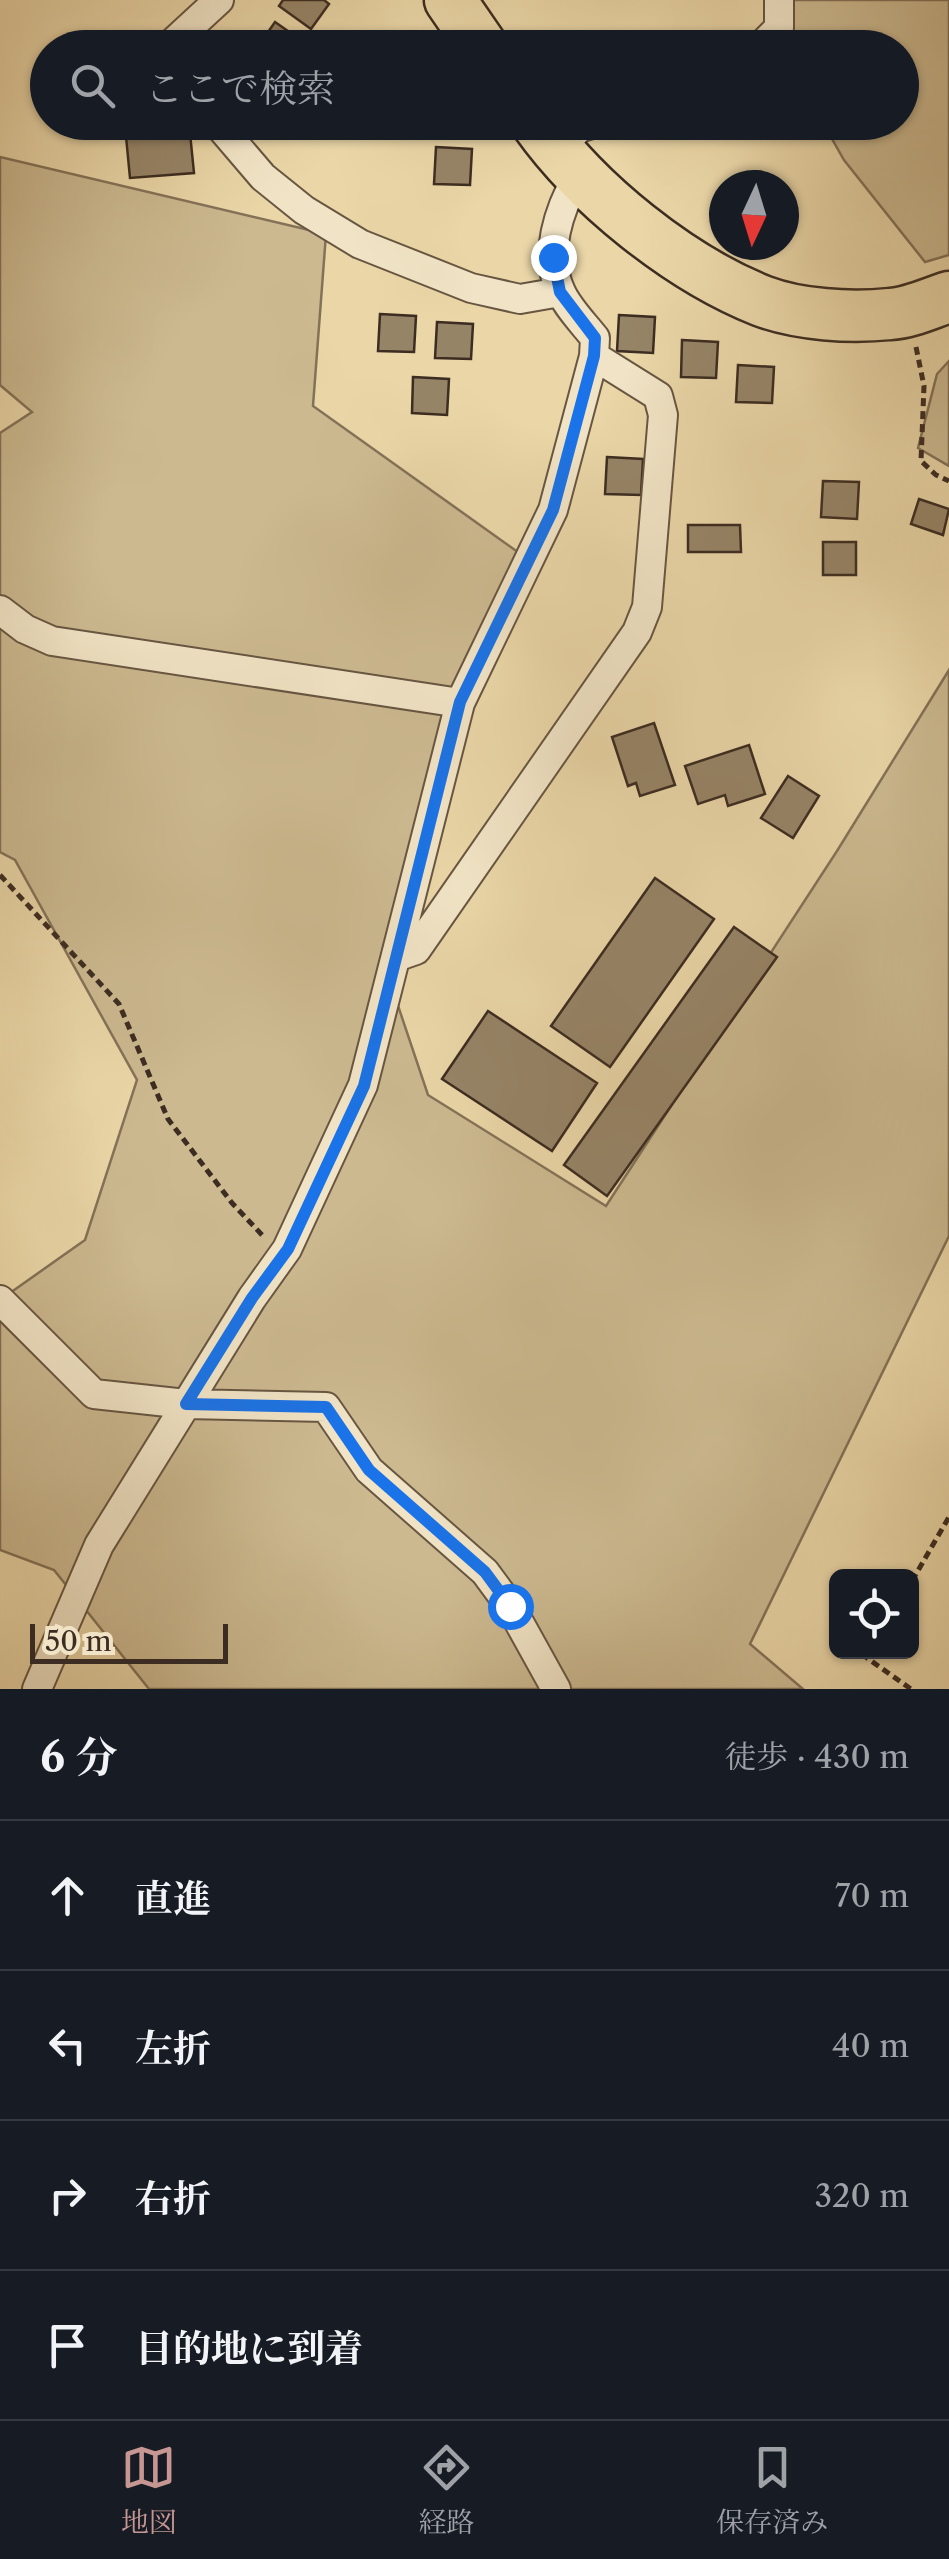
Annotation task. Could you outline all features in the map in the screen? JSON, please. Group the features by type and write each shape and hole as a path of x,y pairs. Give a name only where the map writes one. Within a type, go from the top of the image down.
{"highway":[{"path":"450,0 471,30"},
{"path":"557,150 682,260 764,302 824,314 893,314 929,303"}],"street":[{"path":"186,30 219,0"},
{"path":"776,30 780,0"},
{"path":"231,140 264,178 304,210 360,244 471,288 520,299 560,292"},
{"path":"37,1689 98,1545 282,1256 364,1086 460,702 553,510 594,356 595,338 560,292 553,257 560,207 557,150"},
{"path":"396,958 416,950 637,632 647,606 664,415 658,396 594,356"},
{"path":"0,610 25,629 52,640 460,702"},
{"path":"0,1300 94,1394 186,1404 326,1407 369,1470 485,1572 510,1606 556,1689"}],"path":[{"path":"929,303 921,461 949,482"},
{"path":"0,875 119,1004 168,1119 232,1203 282,1256"},
{"path":"919,1569 949,1517"},
{"path":"867,1659 912,1689"}],"shaded area":[{"path":"777,0 949,0 949,255 925,262 844,160 833,140 919,140 919,30 780,30"},
{"path":"0,157 326,234 313,406 529,560 448,701 382,958 428,1095 606,1206 837,851 949,670 949,1236 750,1644 803,1689 149,1689 54,1570 0,1550 0,1300 85,1240 137,1080 15,860 0,852 0,433 32,412 0,385"},
{"path":"949,361 949,466 918,448 937,374"}],"building":[{"path":"283,0 324,0 329,4 311,29 279,6"},
{"path":"275,22 287,30 269,30"},
{"path":"126,140 191,140 194,173 130,178"},
{"path":"436,147 472,149 470,185 434,184"},
{"path":"380,314 416,316 414,352 378,351"},
{"path":"619,315 655,317 653,353 617,351"},
{"path":"437,322 473,324 471,359 435,358"},
{"path":"682,340 718,342 716,378 681,377"},
{"path":"738,365 774,367 772,403 736,402"},
{"path":"413,377 449,379 447,415 412,413"},
{"path":"607,457 643,459 641,495 605,494"},
{"path":"823,481 859,482 857,519 821,517"},
{"path":"919,499 949,509 943,535 911,524"},
{"path":"688,525 740,525 741,552 688,552"},
{"path":"823,542 856,542 856,575 823,575"},
{"path":"654,723 675,785 640,796 636,783 628,786 612,737"},
{"path":"749,745 765,794 728,806 725,795 698,804 685,766"},
{"path":"788,776 819,796 793,838 761,818"},
{"path":"655,878 714,919 610,1067 551,1026"},
{"path":"734,927 777,957 607,1196 564,1165"},
{"path":"488,1011 597,1083 552,1151 442,1079"}],"route":[{"path":"510,1606 485,1572 369,1470 326,1407 186,1404 252,1298 288,1249 364,1086 460,702 553,510 594,356 595,338 560,292 553,257"}]}
